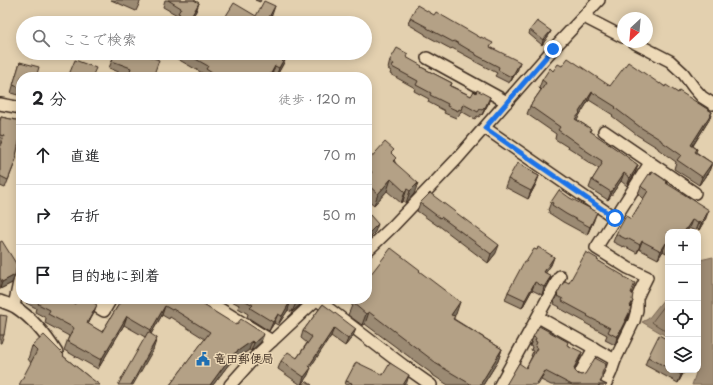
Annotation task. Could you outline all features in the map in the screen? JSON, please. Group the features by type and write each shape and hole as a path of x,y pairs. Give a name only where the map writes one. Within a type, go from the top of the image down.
{"street":[{"path":"372,246 456,160 553,49 599,0"},
{"path":"584,17 617,34"},
{"path":"645,48 670,61 683,73 702,97 713,104"},
{"path":"427,58 507,102"},
{"path":"0,104 16,107"},
{"path":"485,128 615,218"},
{"path":"604,131 695,194"},
{"path":"606,385 612,372 615,360 634,321 637,310 637,298 647,278 596,248 650,162"},
{"path":"500,385 560,276"},
{"path":"14,306 16,297"},
{"path":"0,301 14,306 38,327 65,362"},
{"path":"92,304 104,311 108,304"},
{"path":"212,304 272,341"},
{"path":"230,385 256,356 312,304"},
{"path":"323,304 431,385"},
{"path":"538,317 615,360"},
{"path":"578,377 594,348"}],"water":[{"path":"713,257 713,385 692,385 696,373 701,373 701,260"},
{"path":"665,298 665,335 642,322 648,319"}],"building":[{"path":"168,0 194,0 199,3 191,16 178,16 181,8"},
{"path":"264,1 275,6 270,16 256,16"},
{"path":"234,3 256,16 226,16"},
{"path":"417,5 434,15 436,12 481,38 493,43 490,47 520,62 513,75 511,77 498,70 499,67 410,18"},
{"path":"537,21 551,31 543,40 530,30"},
{"path":"397,48 408,54 406,57 422,66 421,67 452,83 450,86 471,96 474,91 476,93 477,90 490,97 485,108 484,107 482,110 480,109 478,112 463,104 461,110 459,109 458,111 430,95 431,93 416,85 418,81 392,67 394,64 390,62 390,60"},
{"path":"568,58 610,86 628,62 665,87 666,85 678,93 679,91 712,112 691,145 697,149 695,152 712,163 702,177 677,160 681,155 640,127 615,108 616,107 592,92 575,119 591,129 590,131 638,165 630,178 624,173 611,192 592,180 602,164 602,161 558,130 560,127 530,106 546,83 542,80 550,68 553,71 558,64 562,66"},
{"path":"75,60 96,68 94,72 70,72"},
{"path":"159,60 155,72 130,72 131,68 112,61"},
{"path":"197,60 283,60 279,68 275,66 272,72 210,72 206,69 208,66"},
{"path":"20,62 39,67 38,72 17,72"},
{"path":"16,75 16,86 13,85"},
{"path":"1,117 16,120 16,160 8,180 0,176 0,146 4,136 0,135"},
{"path":"385,142 394,150 391,153 396,158 393,161 418,183 410,191 407,189 405,192 391,179 378,194 372,189 372,156"},
{"path":"518,163 539,176 531,191 508,179"},
{"path":"653,172 665,180 667,182 666,183 709,210 702,222 700,221 698,223 692,220 686,229 665,229 665,245 661,251 642,241 640,245 616,234 626,216 631,219 648,191 641,186 649,174 651,175"},
{"path":"559,190 570,198 597,212 590,227 552,205 553,203 551,202"},
{"path":"430,193 499,245 491,254 420,203"},
{"path":"372,217 378,224 372,230"},
{"path":"2,241 16,263 15,275 2,282 0,278 0,242"},
{"path":"538,247 554,257 544,272 551,276 544,287 535,282 525,300 508,292 524,262 526,262 534,249 537,250"},
{"path":"391,248 460,302 451,315 455,316 453,319 502,349 480,385 472,385 435,363 369,312 366,314 354,304 372,304 372,273"},
{"path":"586,252 635,283 631,293 633,294 633,301 630,306 630,311 617,337 608,332 610,328 562,301 563,299 557,296 563,283 565,281 569,283"},
{"path":"38,304 96,304 97,305 87,323 102,332 119,304 202,304 236,325 241,319 264,334 254,343 252,341 232,355 210,385 170,385 210,332 173,309 172,310 165,306 151,330 127,316 101,360 67,341 74,328 48,314 50,310"},
{"path":"251,304 289,304 282,316 278,314 273,322 250,308 253,305"},
{"path":"323,304 356,329 348,339 334,328 309,366 311,368 304,377 281,361 288,352 297,358 312,337 303,331"},
{"path":"0,315 7,316 4,335 0,335"},
{"path":"539,326 568,342 567,345 582,352 574,368 578,374 585,374 595,358 606,364 600,382 607,385 572,385 545,371 536,385 506,385 519,363 526,368 537,348 535,347 537,342 535,341 536,338 533,337"},
{"path":"148,332 157,338 131,385 118,385"},
{"path":"44,335 64,355 63,356 100,385 19,385 37,351 32,346"},
{"path":"659,335 665,338 665,366 648,357"},
{"path":"356,362 383,375 390,363 409,375 403,385 351,385 352,383 346,381"},
{"path":"306,381 312,385 303,385"}],"place":[{"name":"竜田郵便局","path":"203,359"}],"route":[{"path":"553,49 485,128 615,218"}]}
